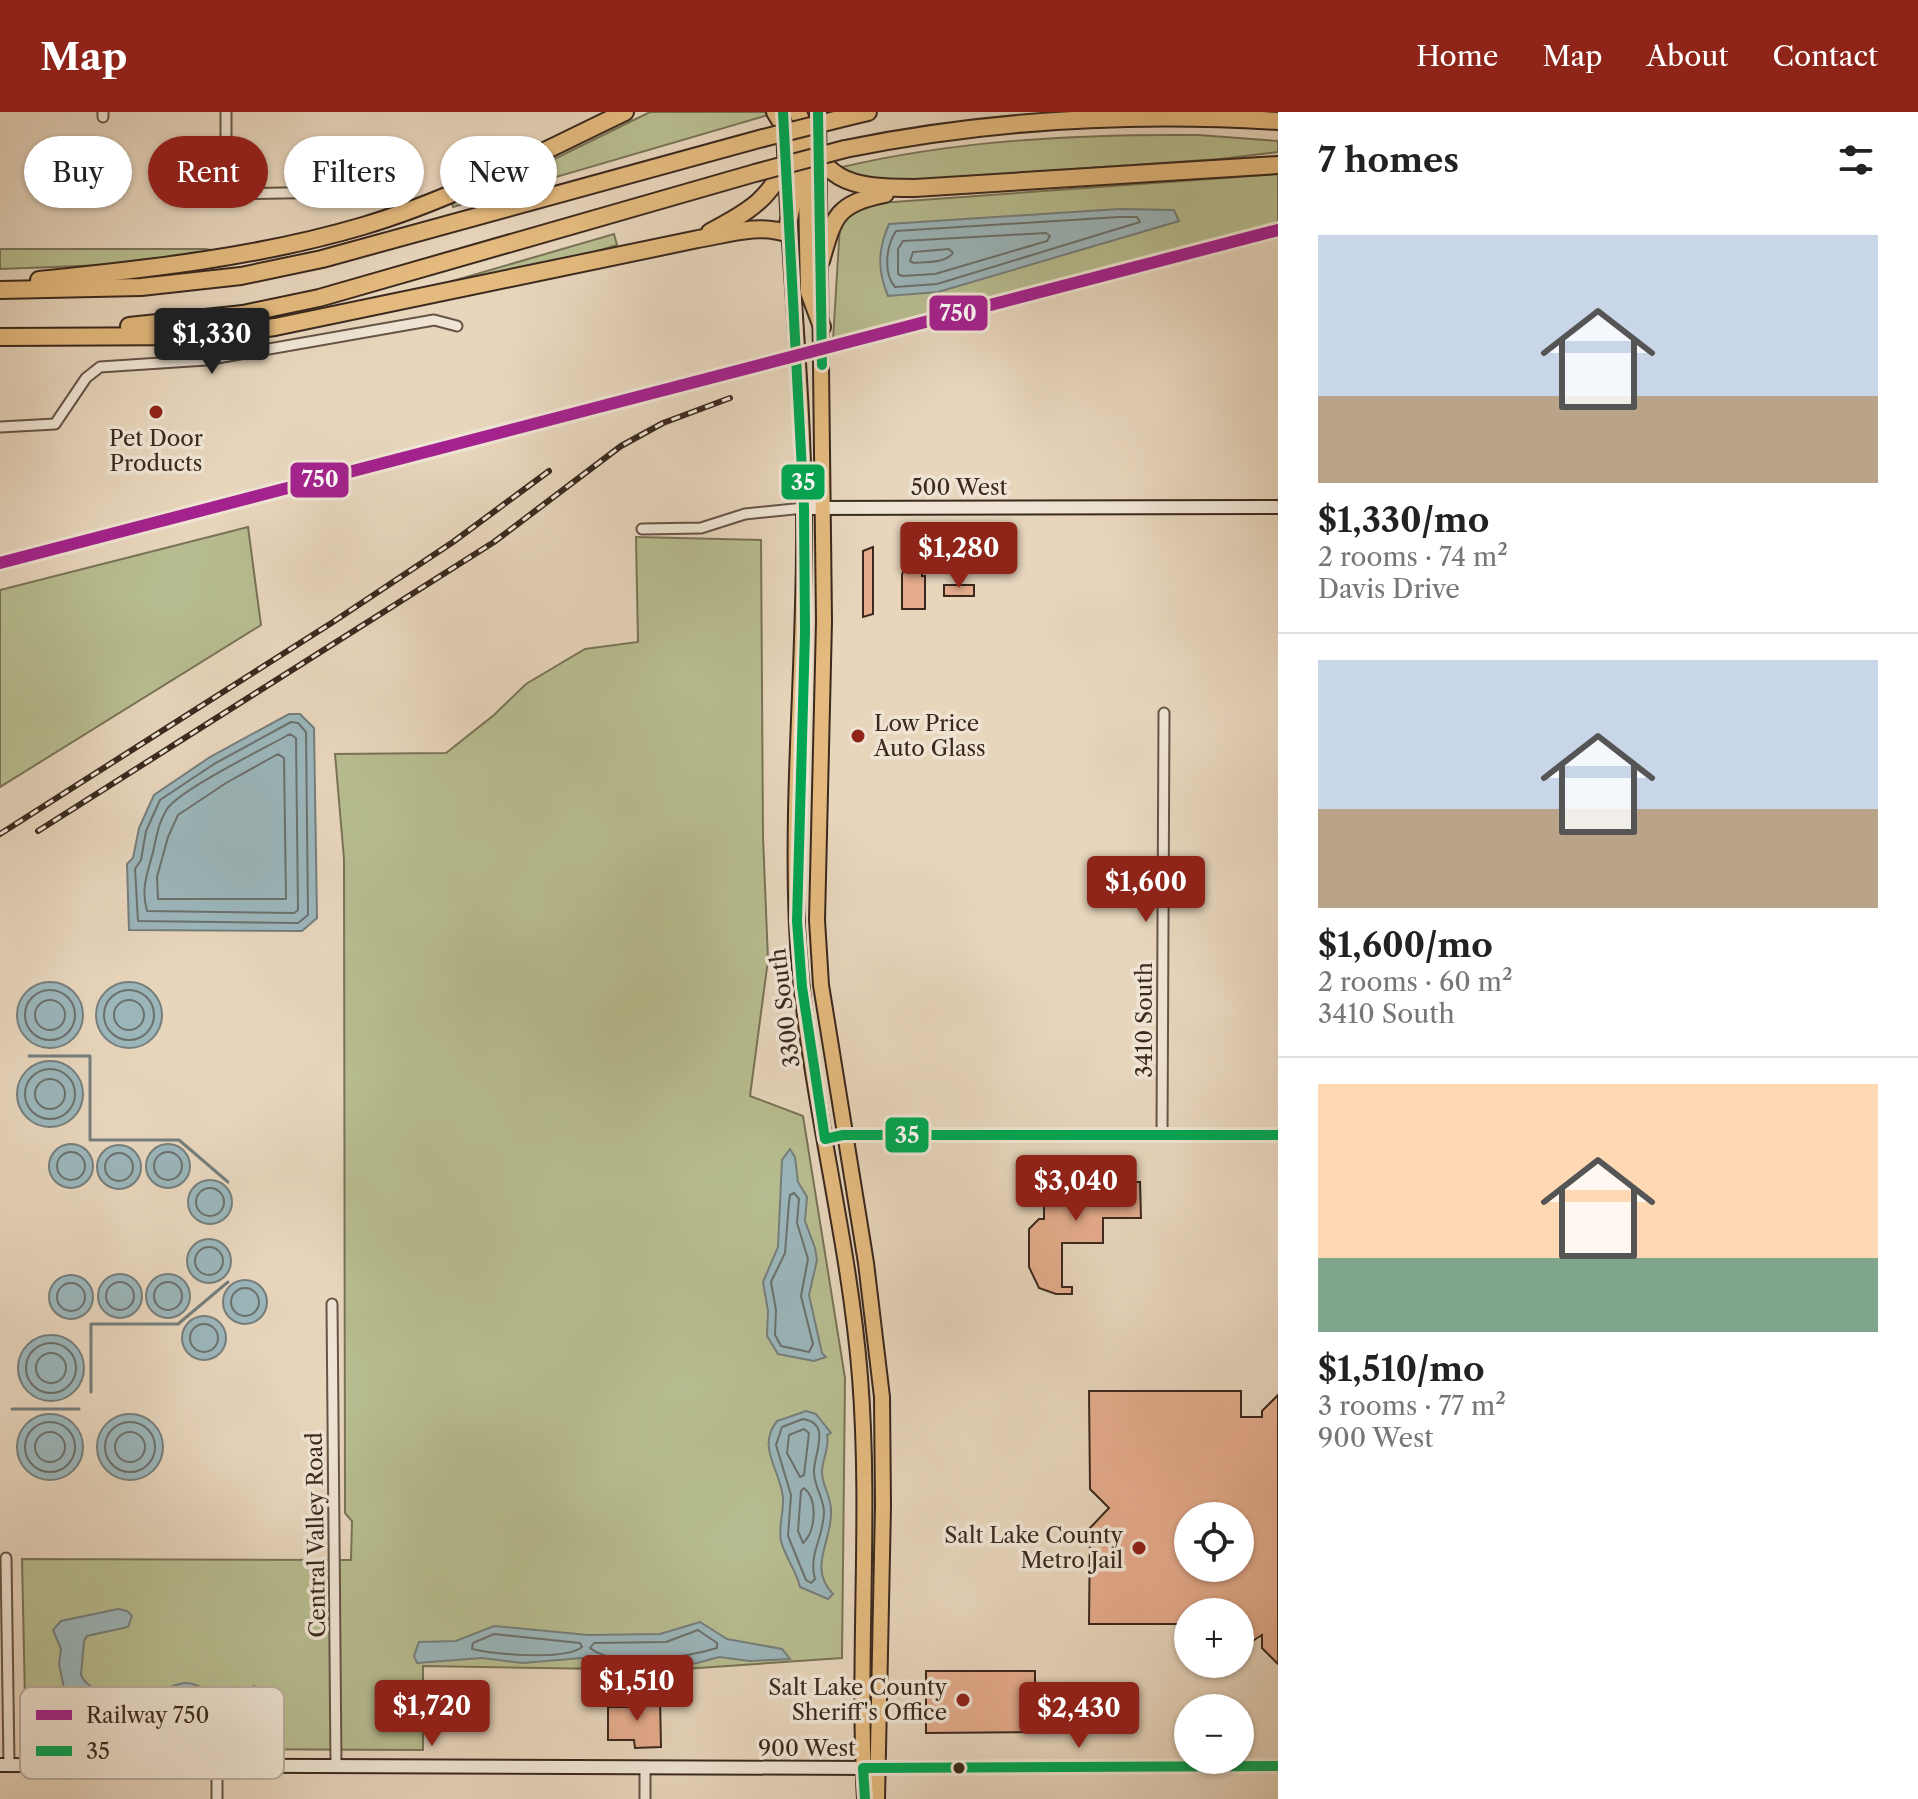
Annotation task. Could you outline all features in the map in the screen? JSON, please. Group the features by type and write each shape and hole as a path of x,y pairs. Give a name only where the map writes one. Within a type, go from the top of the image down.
{"highway":[{"path":"0,283 125,271 275,248 364,226 453,194 625,112"},
{"path":"0,290 141,287 241,276 322,259 868,112"},
{"path":"811,115 802,142 802,162 807,190 809,292 822,327"},
{"path":"0,335 243,314 319,298 845,149 959,128 1058,118 1138,115 1278,121"},
{"path":"781,116 802,142"},
{"path":"802,162 833,172 851,183 872,188 915,188 1278,165"},
{"path":"0,335 202,336 275,327 698,239 754,229 788,229 802,162"},
{"path":"698,239 756,206 802,162"},
{"path":"821,261 833,221 842,209 856,200 915,188"}],"main road":[{"name":"3300 South","path":"802,162 811,115"},
{"name":"3300 South","path":"781,116 802,162 821,261 823,507 817,920 821,985 866,1263 882,1397 877,1799"},
{"name":"3300 South","path":"788,229 797,328 804,508 805,632 797,921 802,987 847,1266 860,1376 865,1799"},
{"name":"500 West","path":"804,508 1278,507"},
{"name":"900 West","path":"284,1765 879,1768"}],"street":[{"path":"226,112 226,194 284,193"},
{"path":"0,427 55,424 86,378 100,367 221,358 434,320 457,326"},
{"name":"500 West","path":"642,529 701,528 745,514 804,508"},
{"name":"3410 South","path":"1162,1135 1164,713"},
{"path":"825,1139 843,1135 1278,1135"},
{"name":"Central Valley Road","path":"332,1304 336,1765"},
{"path":"5,1765 6,1558"},
{"name":"900 West","path":"879,1768 1278,1766"},
{"path":"645,1768 645,1799"}],"green space":[{"path":"650,112 765,112 768,115 557,177 557,158"},
{"path":"1198,135 1278,141 1278,152 1220,159 885,182 873,182 838,168 972,145 1108,136"},
{"path":"1278,174 1278,225 833,340 840,225 851,210 880,203"},
{"path":"614,234 617,245 594,252 432,287"},
{"path":"0,249 218,251 106,265 0,269"},
{"path":"248,527 261,625 0,787 0,590"},
{"path":"636,537 761,540 763,837 768,960 750,1096 803,1116 845,1378 842,1658 669,1670 423,1666 423,1750 284,1749 284,1687 25,1687 22,1559 351,1560 352,1521 345,1513 344,859 335,754 446,753 494,715 526,684 585,649 638,642"}],"water":[{"path":"1119,209 1174,210 1179,221 938,292 888,296 884,286 880,260 889,224"},
{"path":"289,714 300,714 314,728 317,918 302,931 129,930 127,864 133,858 139,828 154,795 210,757"},
{"path":"43,982 57,982 69,987 78,996 83,1015 81,1028 74,1039 57,1048 43,1048 31,1043 22,1034 17,1022 17,1008 22,996 31,987"},
{"path":"122,982 136,982 148,987 157,996 162,1015 160,1028 153,1039 136,1048 122,1048 110,1043 101,1034 96,1022 96,1008 101,996 110,987"},
{"path":"43,1061 57,1061 69,1066 78,1075 83,1094 81,1107 74,1118 57,1127 43,1127 31,1122 22,1113 17,1101 17,1087 22,1075 31,1066"},
{"path":"71,1144 86,1151 93,1166 86,1181 71,1188 56,1181 49,1166 56,1151"},
{"path":"168,1144 183,1151 190,1166 183,1181 168,1188 153,1181 146,1166 153,1151"},
{"path":"119,1145 134,1152 141,1167 134,1182 119,1189 104,1182 97,1167 104,1152"},
{"path":"790,1149 795,1157 798,1182 807,1197 805,1221 817,1260 809,1295 822,1353 826,1357 814,1361 778,1354 767,1336 768,1311 763,1282 778,1247 782,1160"},
{"path":"210,1180 225,1187 232,1202 225,1217 210,1224 195,1217 188,1202 195,1187"},
{"path":"209,1239 224,1246 231,1261 224,1276 209,1283 194,1276 187,1261 194,1246"},
{"path":"120,1274 135,1281 142,1296 135,1311 120,1318 105,1311 98,1296 105,1281"},
{"path":"168,1274 183,1281 190,1296 183,1311 168,1318 153,1311 146,1296 153,1281"},
{"path":"71,1275 86,1282 93,1297 86,1312 71,1319 56,1312 49,1297 56,1282"},
{"path":"245,1280 260,1287 267,1302 260,1317 245,1324 230,1317 223,1302 230,1287"},
{"path":"204,1316 219,1323 226,1338 219,1353 204,1360 189,1353 182,1338 189,1323"},
{"path":"44,1335 58,1335 70,1340 79,1349 84,1368 82,1381 75,1392 58,1401 44,1401 32,1396 23,1387 18,1375 18,1361 23,1349 32,1340"},
{"path":"806,1411 816,1414 831,1433 827,1435 822,1472 831,1510 821,1564 826,1584 833,1594 828,1599 800,1587 783,1547 780,1530 783,1498 769,1450 771,1431 777,1421"},
{"path":"43,1414 57,1414 69,1419 78,1428 83,1447 81,1460 74,1471 57,1480 43,1480 31,1475 22,1466 17,1454 17,1440 22,1428 31,1419"},
{"path":"123,1414 137,1414 149,1419 158,1428 163,1447 161,1460 154,1471 137,1480 123,1480 111,1475 102,1466 97,1454 97,1440 102,1428 111,1419"},
{"path":"118,1609 132,1616 128,1627 87,1636 84,1641 81,1675 92,1687 64,1687 59,1664 61,1649 53,1630 61,1621"},
{"path":"700,1622 727,1639 782,1649 790,1659 750,1661 719,1657 697,1663 656,1666 614,1664 582,1658 523,1663 482,1658 417,1663 414,1656 419,1642 456,1641 494,1626 588,1635 660,1634"},
{"path":"183,1683 202,1687 171,1687"}],"building":[{"path":"873,547 873,614 863,617 863,551"},
{"path":"909,564 922,564 925,609 902,609 902,575 904,567 909,567"},
{"path":"944,585 974,585 974,596 944,596"},
{"path":"1056,1178 1070,1179 1071,1182 1140,1182 1141,1218 1103,1218 1103,1243 1062,1243 1062,1287 1072,1287 1072,1294 1056,1294 1039,1288 1029,1267 1029,1229 1039,1219 1044,1219 1044,1189 1051,1182 1056,1182"},
{"name":"Salt Lake County Metro Jail","path":"1089,1391 1241,1391 1241,1417 1262,1417 1262,1411 1278,1395 1278,1664 1262,1648 1262,1635 1254,1640 1254,1598 1174,1598 1174,1624 1089,1624 1090,1528 1109,1508 1090,1489"},
{"path":"926,1671 1035,1671 1035,1732 926,1733"},
{"path":"633,1698 660,1698 661,1747 635,1748 634,1740 608,1740 608,1707 633,1707"}],"waterway":[{"path":"29,1056 90,1056 90,1140 179,1140 228,1182"},
{"path":"91,1392 91,1324 178,1324 228,1282"},
{"path":"12,1409 79,1409"}],"railway":[{"path":"38,831 494,542 621,446 663,423 730,398"},
{"path":"0,834 333,622 453,542 549,471"}],"rail line":[{"name":"750","path":"0,563 1278,230"}],"transit line":[{"name":"35","path":"783,112 804,508 805,632 797,921 802,987 825,1139 843,1135 1278,1135"},
{"name":"35","path":"818,112 822,365"},
{"name":"35","path":"865,1799 863,1768 1278,1766"}],"place":[{"name":"Pet Door Products","path":"156,412"},
{"name":"Low Price Auto Glass","path":"858,736"},
{"name":"Salt Lake County Metro Jail","path":"1139,1548"},
{"name":"Salt Lake County Sheriff's Office","path":"963,1700"}]}
